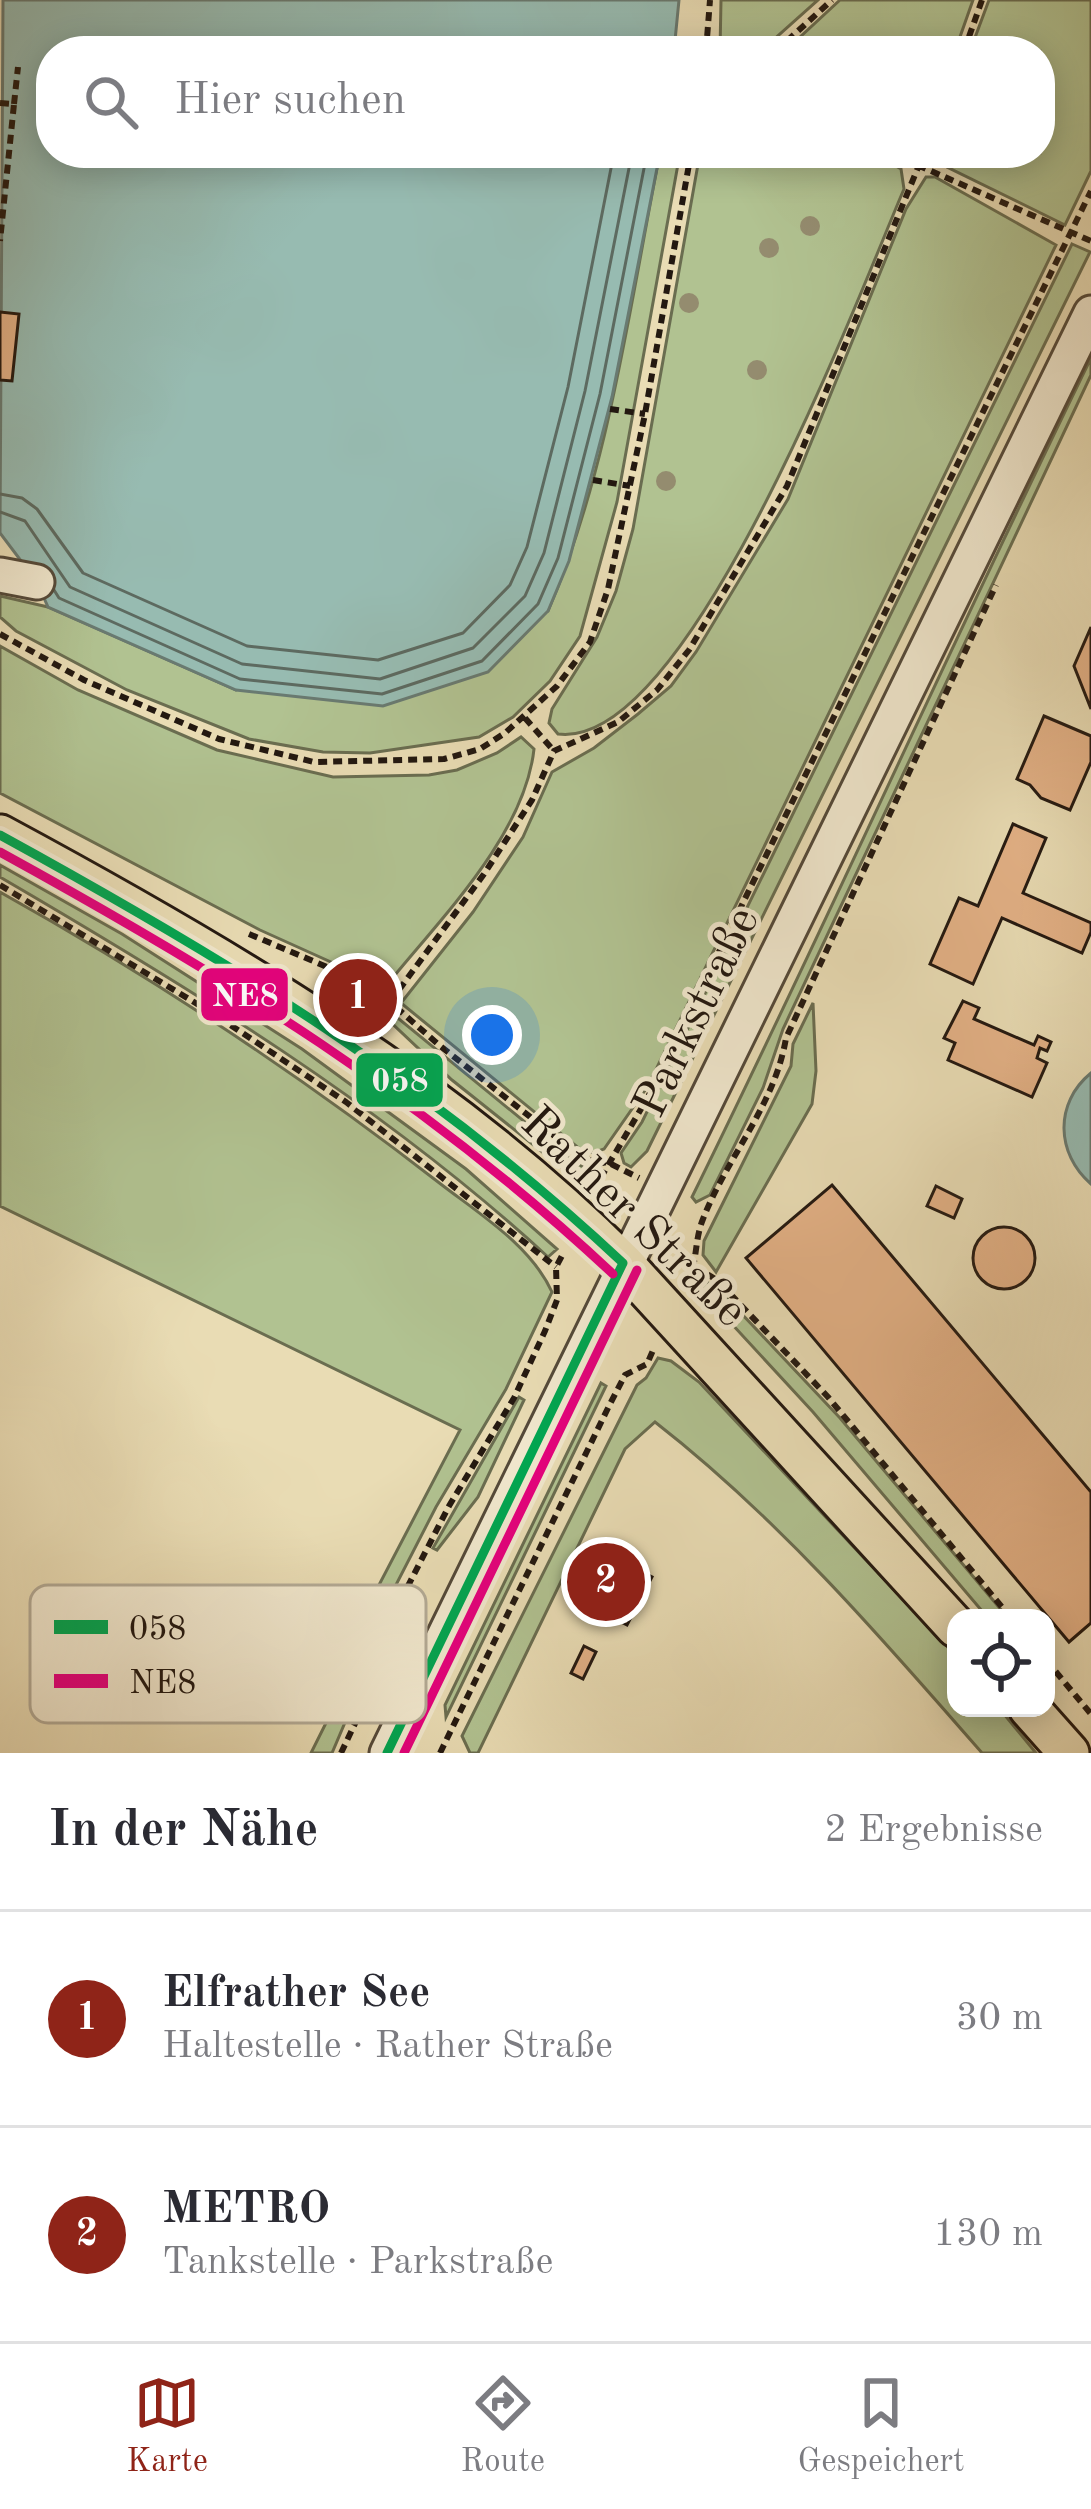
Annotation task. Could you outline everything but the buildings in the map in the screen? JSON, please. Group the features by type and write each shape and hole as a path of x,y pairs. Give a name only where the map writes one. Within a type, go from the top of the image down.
{"main road":[{"name":"Rather Straße","path":"0,835 284,1001 475,1130 623,1263 947,1617"},
{"path":"1038,1717 1069,1753"}],"street":[{"name":"Parkstraße","path":"426,1672 1091,313"},
{"path":"0,575 37,583"},
{"name":"Parkstraße","path":"387,1753 401,1723"}],"path":[{"path":"707,36 710,0"},
{"path":"792,36 832,0"},
{"path":"969,36 982,0"},
{"path":"0,243 18,67"},
{"path":"0,103 14,104"},
{"path":"0,130 11,130"},
{"path":"0,634 84,680 219,739 314,762 444,759 480,749 525,718 590,642 608,589 645,414 688,168"},
{"path":"390,1002 496,856 532,800 554,752 618,722 657,690 689,650 788,486 919,168"},
{"path":"927,168 1091,241"},
{"path":"607,1162 648,1097 1091,191"},
{"path":"610,409 645,414"},
{"path":"593,480 630,486"},
{"path":"440,1753 625,1375 647,1364 695,1267 703,1219 780,1070 786,1038 1004,567"},
{"path":"525,718 554,752"},
{"path":"0,884 200,1005 346,1102 556,1267 557,1300 514,1398 408,1585"},
{"path":"695,1267 717,1280 828,1397 1004,1609"},
{"path":"1055,1671 1091,1714"},
{"path":"341,1753 355,1723"}],"green space":[{"path":"721,0 818,0 778,36 720,36"},
{"path":"840,0 973,0 960,36 801,36"},
{"path":"989,0 1091,0 1091,171 1065,225 949,168 1055,168 1055,36 976,36"},
{"path":"657,168 677,168 617,502 580,636 550,681 513,717 479,737 370,753 323,752 249,739 127,690 16,631 0,617 0,596 48,607 236,690 548,611 587,501"},
{"path":"697,168 901,169 904,189 810,411 713,596 661,670 609,720 558,734 549,723 552,709 597,637 633,529"},
{"path":"926,177 935,177 1056,245 648,1086 604,1149 581,1150 401,1003 473,912 523,837 552,772 638,714 671,686 696,652 788,499 906,209"},
{"path":"1072,244 1090,252 647,1151 631,1167 621,1153 642,1122"},
{"path":"1091,358 1091,375 783,1029 763,1088 710,1195 696,1202 692,1197"},
{"path":"0,646 78,690 217,750 333,777 429,775 457,770 521,737 534,749 528,780 481,870 382,985 260,930 0,793"},
{"path":"0,865 122,934 302,1049 466,1169 557,1249 548,1257 353,1100 144,962 0,877"},
{"path":"0,892 171,994 336,1106 504,1232 552,1292 506,1389 396,1585 379,1585 460,1430 0,1206"},
{"path":"813,1003 816,1071 812,1104 716,1272 703,1255 704,1241 791,1066 793,1044"},
{"path":"388,1010 575,1163 590,1170 590,1176 561,1167 452,1080 383,1015"},
{"path":"703,1279 723,1294 840,1418 1000,1609 980,1609 813,1412 695,1284"},
{"path":"658,1358 671,1361 699,1382 947,1646 947,1713 785,1538 655,1422 625,1449 478,1753 470,1753 462,1736 637,1385"},
{"path":"601,1383 606,1386 446,1717 445,1705"},
{"path":"519,1397 524,1400 478,1497 437,1550 433,1548"},
{"path":"950,1717 1006,1717 1036,1753 982,1753"},
{"path":"326,1723 345,1723 332,1753 311,1753"}],"water":[{"path":"3,0 679,0 675,36 36,36 36,168 657,168 612,397 569,561 548,611 488,672 383,706 236,690 48,607 37,582 0,533"},
{"path":"1091,1073 1091,1184 1071,1158 1064,1128 1070,1099"}],"transit line":[{"name":"058","path":"0,835 248,978 326,1029 477,1138 623,1263"},
{"name":"NE8","path":"0,852 164,945 320,1043 469,1151 613,1274"},
{"name":"058","path":"426,1672 623,1263"},
{"name":"NE8","path":"426,1707 637,1270"},
{"name":"058","path":"387,1753 401,1723"},
{"name":"NE8","path":"404,1753 418,1723"}],"place":[{"name":"Elfrather See","path":"358,998"},
{"name":"METRO","path":"606,1582"}]}
